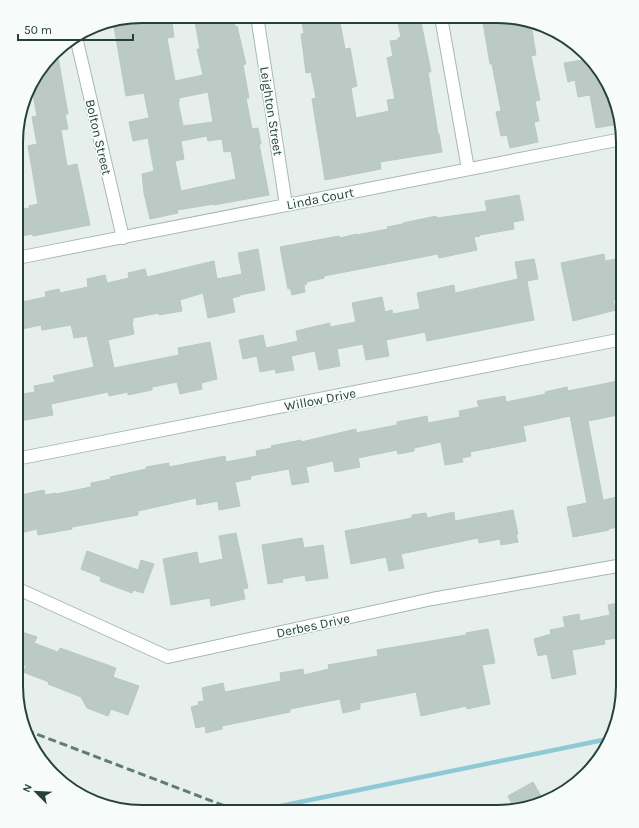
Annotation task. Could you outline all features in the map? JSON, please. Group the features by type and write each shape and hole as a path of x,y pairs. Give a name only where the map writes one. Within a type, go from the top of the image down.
{"street":[{"name":"Leighton Street","path":"258,23 286,205"},
{"path":"442,23 468,169"},
{"name":"Bolton Street","path":"77,42 122,238"},
{"name":"Linda Court","path":"23,257 616,140"},
{"name":"Willow Drive","path":"23,459 616,340"},
{"name":"Derbes Drive","path":"23,591 168,657 432,599 616,566"}],"building":[{"path":"134,23 172,23 174,37 167,38 175,81 203,75 197,49 200,49 195,23 234,23 235,27 237,26 246,64 243,65 249,98 246,98 252,129 258,128 261,144 259,144 269,195 177,210 178,213 150,219 144,193 142,174 154,171 148,138 133,141 129,122 149,118 144,93 126,96 114,26","holes":["208,92 213,122 183,126 178,102 179,98","207,136 208,141 222,139 224,152 231,151 236,179 181,191 175,161 184,159 181,141"]},
{"path":"302,23 340,23 345,49 350,48 357,86 351,88 356,118 389,111 387,100 395,99 387,58 393,56 390,41 398,40 398,38 401,37 398,23 421,23 431,72 428,72 442,152 380,162 381,169 325,180 312,99 316,98 311,72 306,73 301,34 304,33"},
{"path":"483,23 513,24 532,28 536,55 531,56 540,100 535,101 539,121 534,122 538,142 510,148 507,135 501,136 496,112 501,111 492,64 490,64"},
{"path":"58,57 68,114 65,114 68,129 61,130 67,166 77,164 90,225 33,236 32,234 23,236 23,209 30,208 29,206 38,204 28,146 37,144 32,117 37,116 33,94 43,76"},
{"path":"583,60 591,69 607,96 615,125 596,128 590,95 578,97 575,80 568,82 564,63"},
{"path":"519,195 524,220 513,222 514,229 474,237 477,250 439,258 438,254 324,276 324,278 306,282 307,284 304,285 305,292 292,295 290,288 288,289 280,247 388,229 387,227 436,216 437,218 487,211 485,201"},
{"path":"258,249 265,290 232,298 235,312 208,318 203,293 180,300 182,311 159,315 159,313 133,318 132,322 134,334 108,340 114,368 179,355 178,348 210,342 217,379 201,383 202,389 180,394 177,382 152,387 152,390 128,395 128,392 109,396 108,392 51,404 53,415 23,420 23,394 35,392 34,386 55,382 53,376 94,367 87,336 74,338 71,325 42,330 41,325 23,329 23,302 46,297 45,292 59,289 60,293 88,287 87,279 105,275 107,283 129,278 128,273 145,269 147,277 214,261 217,279 242,274 238,253"},
{"path":"604,254 605,261 616,259 616,299 613,300 616,310 573,321 561,263"},
{"path":"534,259 538,279 527,281 534,320 427,341 425,332 386,340 389,356 366,360 363,344 337,349 340,366 319,370 315,351 291,356 294,370 276,373 275,369 260,372 257,356 243,359 239,340 263,335 266,348 298,341 296,331 330,323 330,327 356,322 352,303 382,297 385,312 392,310 393,314 420,309 417,293 454,285 455,293 518,279 515,262"},
{"path":"616,381 616,415 588,421 603,500 616,497 616,527 608,529 609,530 573,537 567,507 587,503 570,416 523,426 526,441 470,452 471,456 462,458 463,462 445,465 441,442 414,448 414,451 398,454 397,450 358,458 360,467 335,472 333,461 306,467 309,482 292,485 289,469 250,476 251,479 235,482 240,506 219,510 218,501 197,505 196,498 138,511 138,515 72,527 72,529 38,535 37,529 23,532 23,494 44,490 45,495 56,494 91,487 91,483 111,479 110,477 146,469 146,467 169,463 169,467 225,456 226,462 257,456 256,451 272,448 271,446 301,440 301,442 356,429 356,433 397,425 397,422 427,416 428,423 460,417 459,411 479,407 477,401 505,396 506,402 546,394 545,392 567,387 568,391"},
{"path":"513,510 518,534 516,534 518,542 501,545 500,539 479,543 478,538 401,554 404,568 389,571 386,557 351,564 345,531 412,518 412,515 426,513 427,518 454,512 455,521"},
{"path":"236,533 248,588 243,589 245,599 211,606 210,598 171,605 163,559 197,552 199,564 223,559 219,536"},
{"path":"302,538 304,548 323,545 328,578 306,581 305,575 282,579 283,582 268,584 262,545"},
{"path":"87,551 138,570 141,560 154,564 143,593 133,590 132,593 100,581 101,577 81,569"},
{"path":"616,603 616,638 604,640 605,644 572,650 576,674 552,679 547,654 538,656 534,639 551,634 550,630 565,627 563,617 579,614 580,621 610,615 608,605"},
{"path":"488,629 495,663 482,665 490,704 467,709 466,706 421,716 416,692 360,703 360,709 343,713 340,699 290,709 290,712 222,726 222,729 206,733 205,726 196,728 191,707 199,705 198,702 204,701 202,688 223,683 225,692 281,681 280,673 303,669 304,675 329,669 328,665 378,656 377,650 466,635 466,633"},
{"path":"23,632 37,637 34,643 58,652 60,648 116,668 113,677 139,686 128,715 111,709 108,716 87,708 81,697 23,672 26,666 23,665"},
{"path":"533,782 541,796 521,803 512,804 508,796"}],"waterway":[{"path":"285,805 603,740"}],"railway":[{"path":"32,732 222,805"}]}
